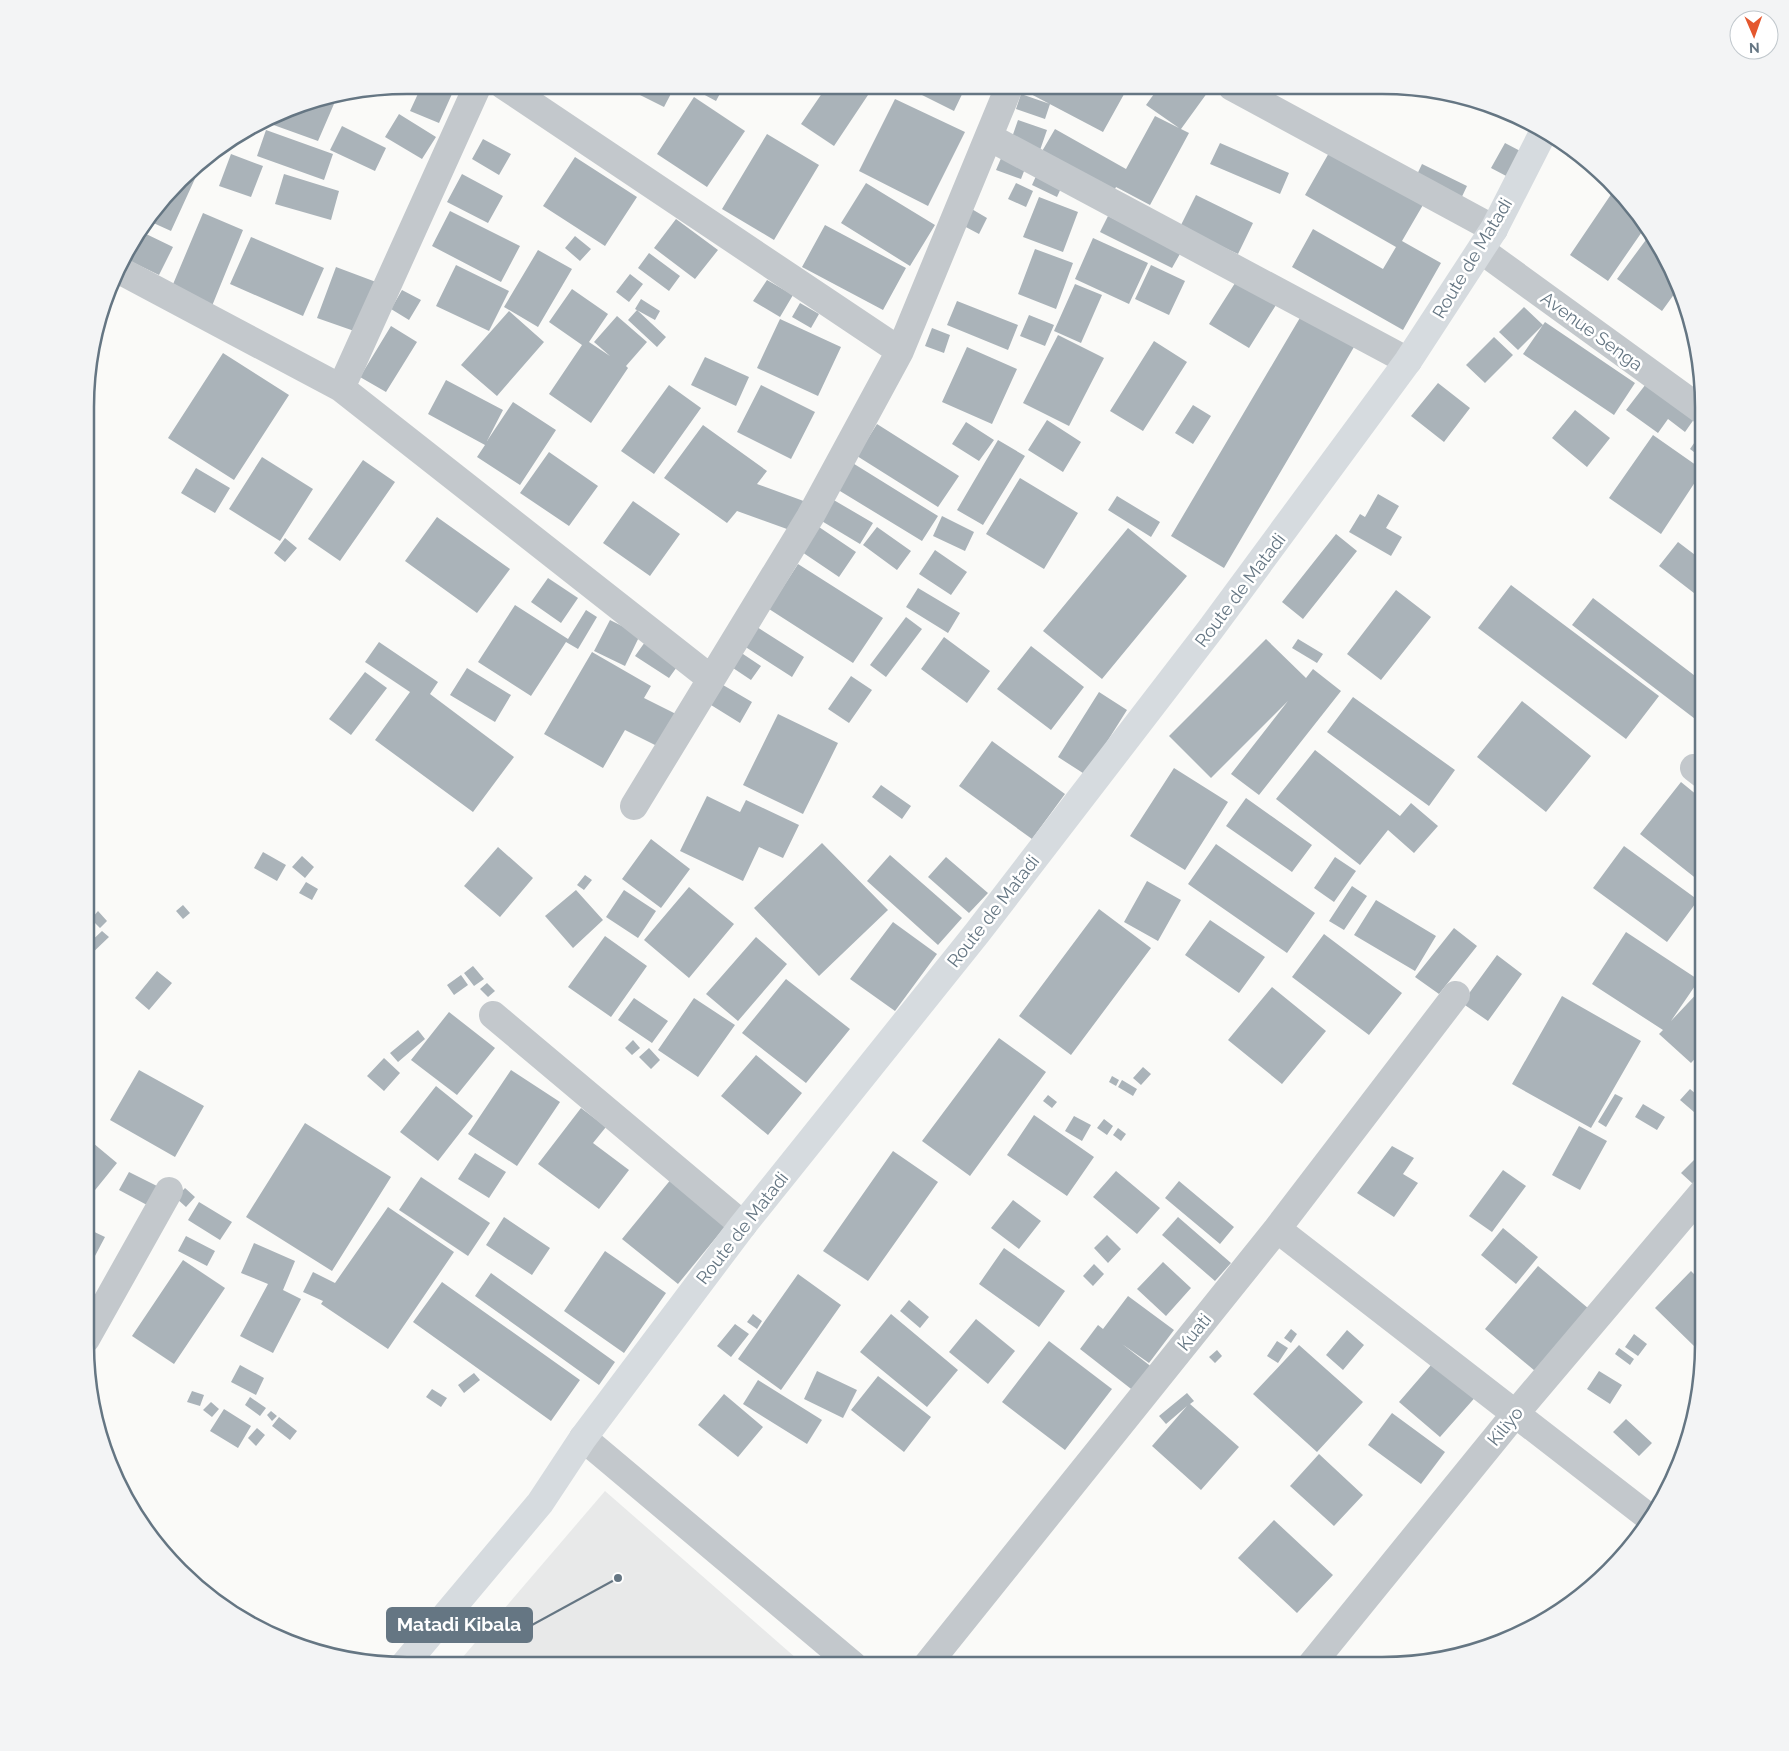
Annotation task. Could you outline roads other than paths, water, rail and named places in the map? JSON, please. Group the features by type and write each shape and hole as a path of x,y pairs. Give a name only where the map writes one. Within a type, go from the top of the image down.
{"highway":[{"name":"Route de Matadi","path":"411,1657 540,1504 583,1438 743,1225 995,910 1210,630 1408,361 1487,240 1541,137"}],"street":[{"path":"341,388 474,94"},
{"path":"516,94 900,351"},
{"path":"634,806 710,678 810,517 900,351 989,137 1003,94"},
{"name":"Avenue Senga","path":"1244,94 1487,240 1695,405"},
{"path":"989,137 1408,361"},
{"path":"124,273 341,388 710,678"},
{"name":"Kuati","path":"933,1657 1277,1228 1456,995"},
{"path":"493,1015 743,1225"},
{"path":"94,1325 169,1191"},
{"name":"Kiliyo","path":"1318,1657 1515,1414 1695,1201"},
{"path":"1277,1228 1645,1514"},
{"path":"583,1438 843,1657"}],"place":[{"name":"Matadi Kibala","path":"618,1578"}]}
